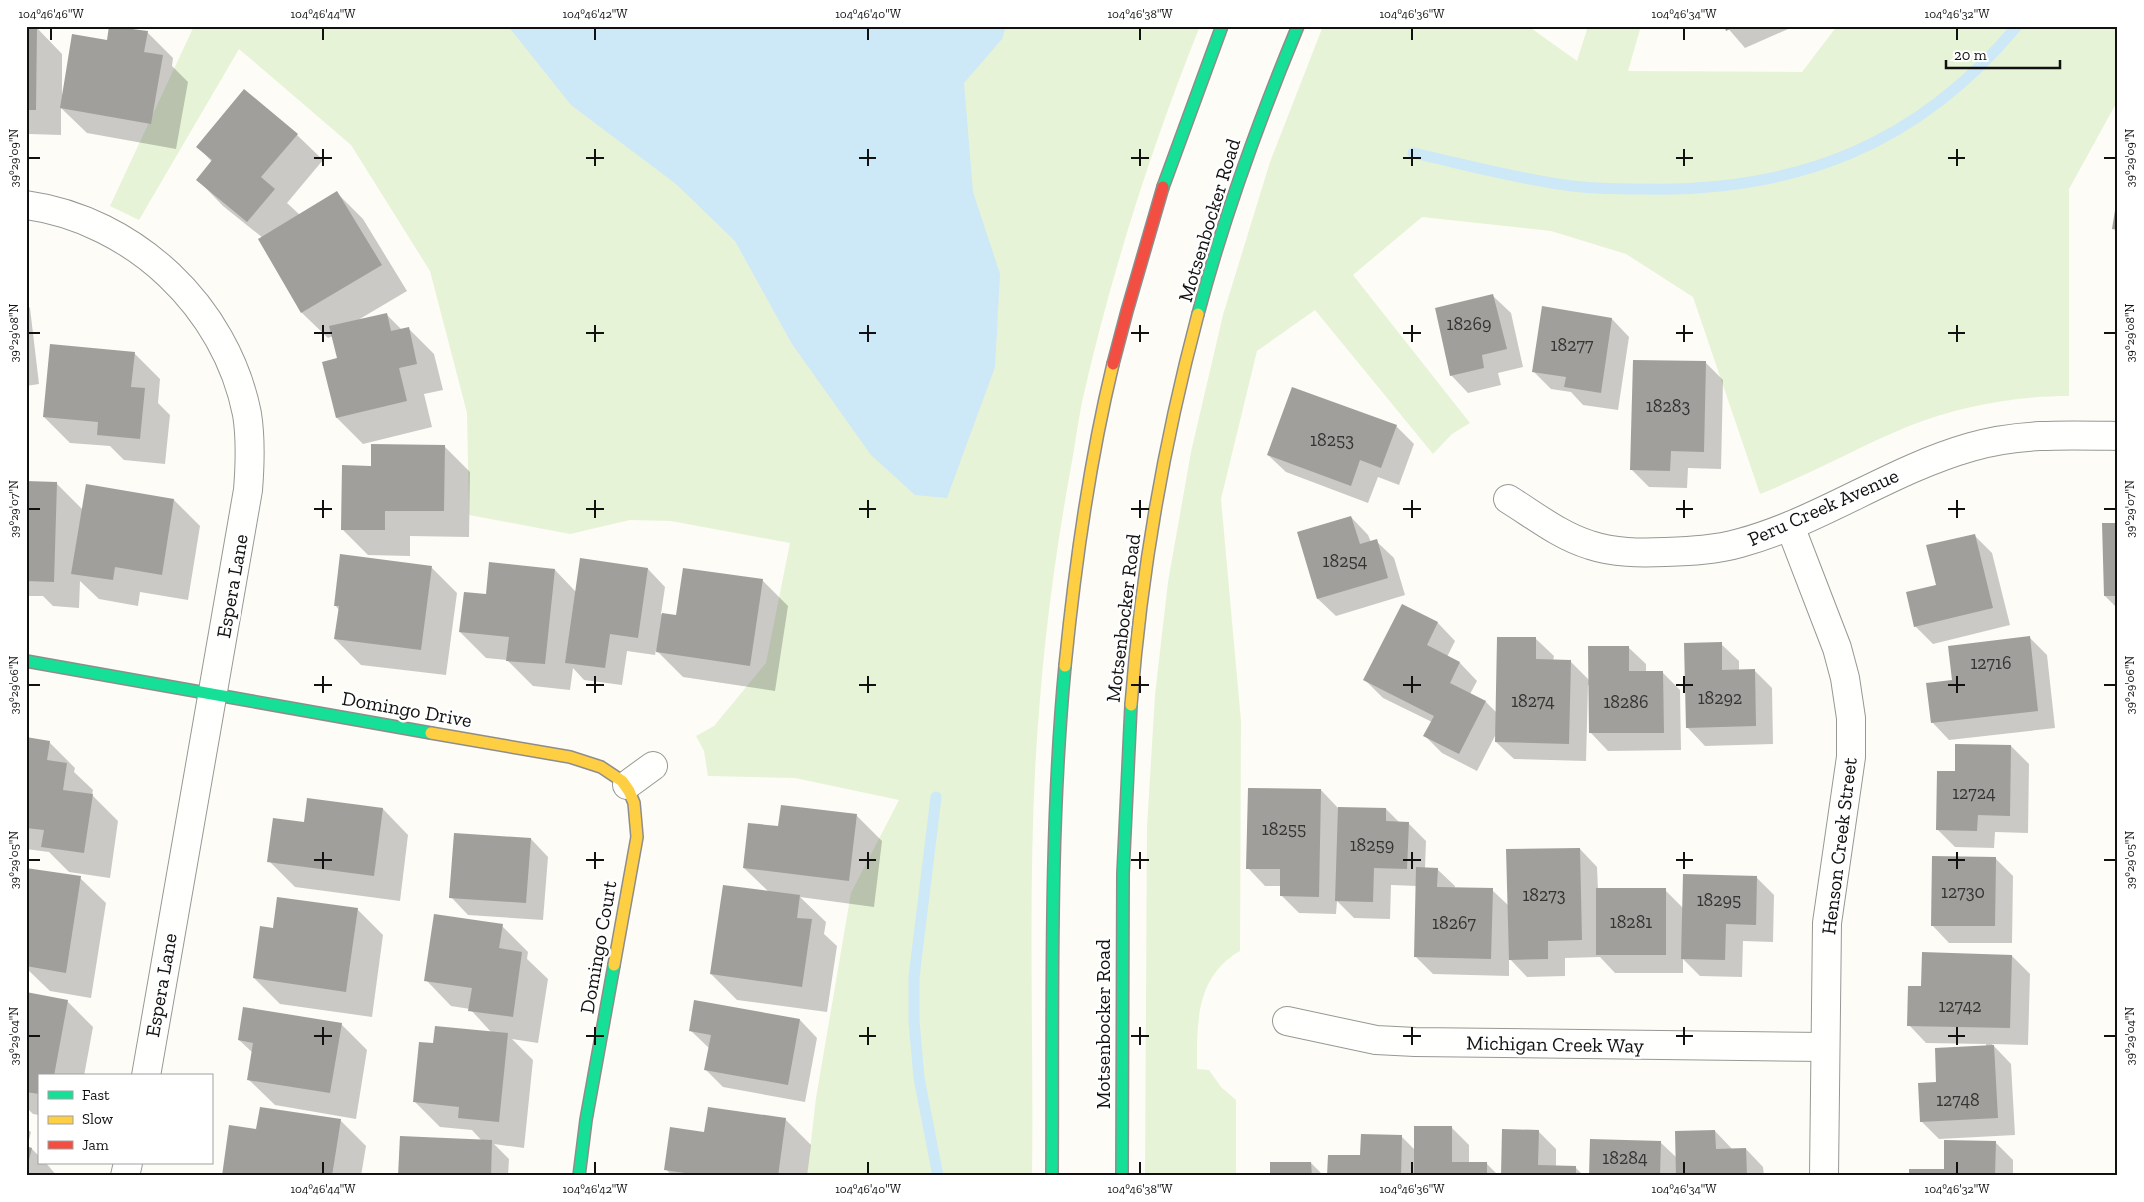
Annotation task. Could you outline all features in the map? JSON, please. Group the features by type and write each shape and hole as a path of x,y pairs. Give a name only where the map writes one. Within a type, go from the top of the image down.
{"main road":[{"path":"1052,1176 1057,782 1067,644 1078,556 1098,440 1126,317 1178,142 1222,26"},
{"name":"Motsenbocker Road","path":"1122,1176 1122,909 1125,809 1132,684 1149,550 1177,402 1214,259 1229,208 1264,108 1298,26"},
{"name":"Domingo Drive","path":"26,661 570,757 597,764 611,771 627,785"},
{"name":"Domingo Court","path":"579,1176 586,1120 637,836 638,819 627,785"}],"street":[{"name":"Espera Lane","path":"26,205 62,213 90,222 111,232 152,260 186,292 206,317 219,339 234,372 247,415 250,471 146,1074"},
{"name":"Peru Creek Avenue","path":"1508,499 1577,540 1615,551 1650,552 1706,549 1738,544 1790,526 1908,470 1973,446 2029,437 2118,436"},
{"name":"Henson Creek Street","path":"1790,526 1840,659 1851,718 1851,757 1827,923 1824,1176"},
{"path":"627,785 653,766"},
{"name":"Michigan Creek Way","path":"1287,1021 1376,1040 1415,1042 1825,1046"}],"green space":[{"path":"194,26 1200,26 1165,118 1119,259 1082,402 1064,505 1045,644 1033,818 1032,1176 807,1176 816,1098 851,893 899,800 795,778 708,776 704,751 696,736 714,726 766,663 790,543 671,521 630,520 570,534 469,515 467,413 430,271 351,145 239,49 139,220 110,206"},
{"path":"1323,26 1528,26 1577,61 1588,26 1641,26 1628,71 1802,72 1837,26 2118,26 2118,100 2069,189 2069,396 2008,400 1967,408 1928,419 1890,434 1760,494 1693,297 1626,254 1551,231 1422,217 1353,275 1470,423 1452,434 1433,454 1315,310 1257,351 1221,499 1241,721 1240,951 1225,962 1214,974 1202,1003 1197,1035 1197,1069 1209,1070 1221,1087 1236,1100 1236,1176 1145,1176 1147,827 1155,695 1168,582 1191,452 1223,315 1270,162"}],"water":[{"path":"508,26 1006,26 1002,39 964,83 973,192 1000,274 995,367 947,498 915,495 871,455 792,344 735,241 676,184 571,105"}],"building":[{"path":"109,26 148,31 144,52 163,55 151,124 60,108 72,34 107,40"},
{"path":"1724,26 1736,26 1726,31"},
{"path":"26,27 37,27 36,110 26,110"},
{"path":"244,89 298,134 261,177 275,189 247,222 196,180 212,160 196,147"},
{"path":"337,191 382,265 301,313 258,239"},
{"path":"2118,198 2118,230 2112,229"},
{"path":"1493,294 1507,349 1482,355 1484,368 1450,376 1435,308"},
{"path":"1542,306 1612,318 1601,393 1564,387 1566,377 1532,372"},
{"path":"387,313 391,331 409,327 417,364 399,368 407,401 336,418 322,362 337,358 329,326"},
{"path":"50,344 135,352 131,387 145,388 140,439 97,435 98,422 43,417"},
{"path":"1633,360 1706,361 1704,452 1671,451 1670,471 1630,470"},
{"path":"1292,387 1397,425 1381,468 1360,460 1351,486 1267,455"},
{"path":"371,444 445,445 444,511 385,511 385,530 341,530 342,465 371,466"},
{"path":"26,481 57,482 54,582 26,581"},
{"path":"86,484 174,499 162,575 115,567 113,580 71,574"},
{"path":"1351,516 1360,544 1377,539 1388,578 1317,599 1297,532"},
{"path":"2102,523 2118,523 2118,596 2104,596"},
{"path":"1975,534 1993,608 1914,627 1906,592 1936,585 1926,545"},
{"path":"340,554 432,566 421,650 334,639 339,606 334,606"},
{"path":"580,558 648,568 638,638 610,634 605,668 565,663"},
{"path":"489,562 555,569 545,664 506,661 509,637 459,632 464,592 486,594"},
{"path":"683,568 763,579 750,666 656,652 662,613 676,615"},
{"path":"1402,604 1438,622 1427,645 1460,662 1450,683 1486,701 1459,754 1423,736 1434,716 1363,680"},
{"path":"2030,636 2038,711 1931,723 1926,683 1952,680 1948,646"},
{"path":"1497,637 1536,637 1536,659 1571,660 1569,744 1495,742"},
{"path":"1722,642 1722,670 1755,669 1756,726 1686,728 1684,643"},
{"path":"1588,646 1629,646 1629,671 1663,671 1664,733 1589,733"},
{"path":"26,737 50,741 47,760 67,763 63,790 93,794 84,853 41,847 44,830 26,828"},
{"path":"1955,744 2011,745 2010,816 1978,815 1977,831 1936,830 1937,771 1955,771"},
{"path":"1248,788 1321,789 1319,897 1280,896 1280,869 1246,869"},
{"path":"307,798 383,808 374,876 267,862 273,818 304,822"},
{"path":"781,805 857,814 849,881 743,868 748,823 778,826"},
{"path":"1338,807 1386,808 1386,821 1409,822 1407,869 1374,868 1373,902 1335,901"},
{"path":"454,833 531,838 526,903 449,898"},
{"path":"1580,848 1582,940 1548,941 1548,959 1509,960 1506,849"},
{"path":"1932,856 1996,857 1995,926 1931,926"},
{"path":"1416,867 1438,868 1437,887 1493,888 1491,959 1414,957"},
{"path":"26,868 81,876 66,973 26,966"},
{"path":"1683,874 1757,876 1756,925 1726,924 1725,960 1681,959"},
{"path":"723,885 800,895 797,918 812,919 802,987 710,974"},
{"path":"1596,888 1666,888 1666,955 1596,955"},
{"path":"277,897 358,908 346,992 253,978 260,926 273,928"},
{"path":"434,914 503,924 499,948 522,952 513,1017 468,1011 472,988 424,981"},
{"path":"1922,952 2012,955 2010,1028 1907,1026 1908,986 1921,986"},
{"path":"26,992 68,1000 54,1074 38,1074 38,1094 26,1092"},
{"path":"694,1000 800,1019 788,1085 704,1070 711,1035 689,1031"},
{"path":"243,1007 342,1023 330,1093 247,1080 253,1043 238,1040"},
{"path":"435,1026 508,1033 499,1122 458,1118 459,1107 413,1102 419,1042 433,1043"},
{"path":"1994,1045 1998,1118 1920,1122 1918,1083 1936,1082 1935,1048"},
{"path":"260,1107 341,1119 332,1176 222,1176 229,1125 256,1129"},
{"path":"708,1107 786,1118 778,1176 706,1176 664,1170 670,1127 704,1132"},
{"path":"1414,1126 1452,1126 1452,1162 1487,1162 1487,1176 1414,1176"},
{"path":"1502,1129 1539,1130 1538,1165 1576,1166 1576,1176 1501,1176"},
{"path":"1715,1130 1716,1149 1746,1148 1747,1176 1676,1176 1675,1131"},
{"path":"1361,1134 1402,1135 1401,1176 1327,1176 1328,1155 1360,1155"},
{"path":"400,1136 492,1140 491,1176 398,1176"},
{"path":"1590,1139 1661,1141 1660,1176 1589,1176"},
{"path":"1944,1140 1996,1141 1995,1176 1909,1176 1909,1169 1944,1169"},
{"path":"26,1146 32,1148 27,1168 26,1168"},
{"path":"1270,1162 1311,1162 1312,1176 1270,1176"}],"waterway":[{"path":"1413,153 1527,179 1585,187 1634,189 1700,188 1753,182 1803,170 1851,153 1896,131 1938,102 1979,67 2017,26"},
{"path":"936,797 914,977 914,1021 919,1078 938,1176"}],"traffic: fast":[{"path":"1163,187 1222,26"},
{"path":"1198,314 1243,168 1298,26"},
{"path":"26,661 431,733"},
{"path":"1052,1176 1054,857 1056,793 1065,666"},
{"path":"1122,1176 1123,874 1131,705"},
{"path":"579,1176 586,1120 614,965"}],"traffic: slow":[{"path":"1131,705 1141,607 1164,459 1198,314"},
{"path":"1065,666 1084,514 1104,401 1113,364"},
{"path":"431,733 570,757 601,767 622,781 634,803 637,837 614,965"}],"traffic: jam":[{"path":"1113,364 1163,187"}]}
